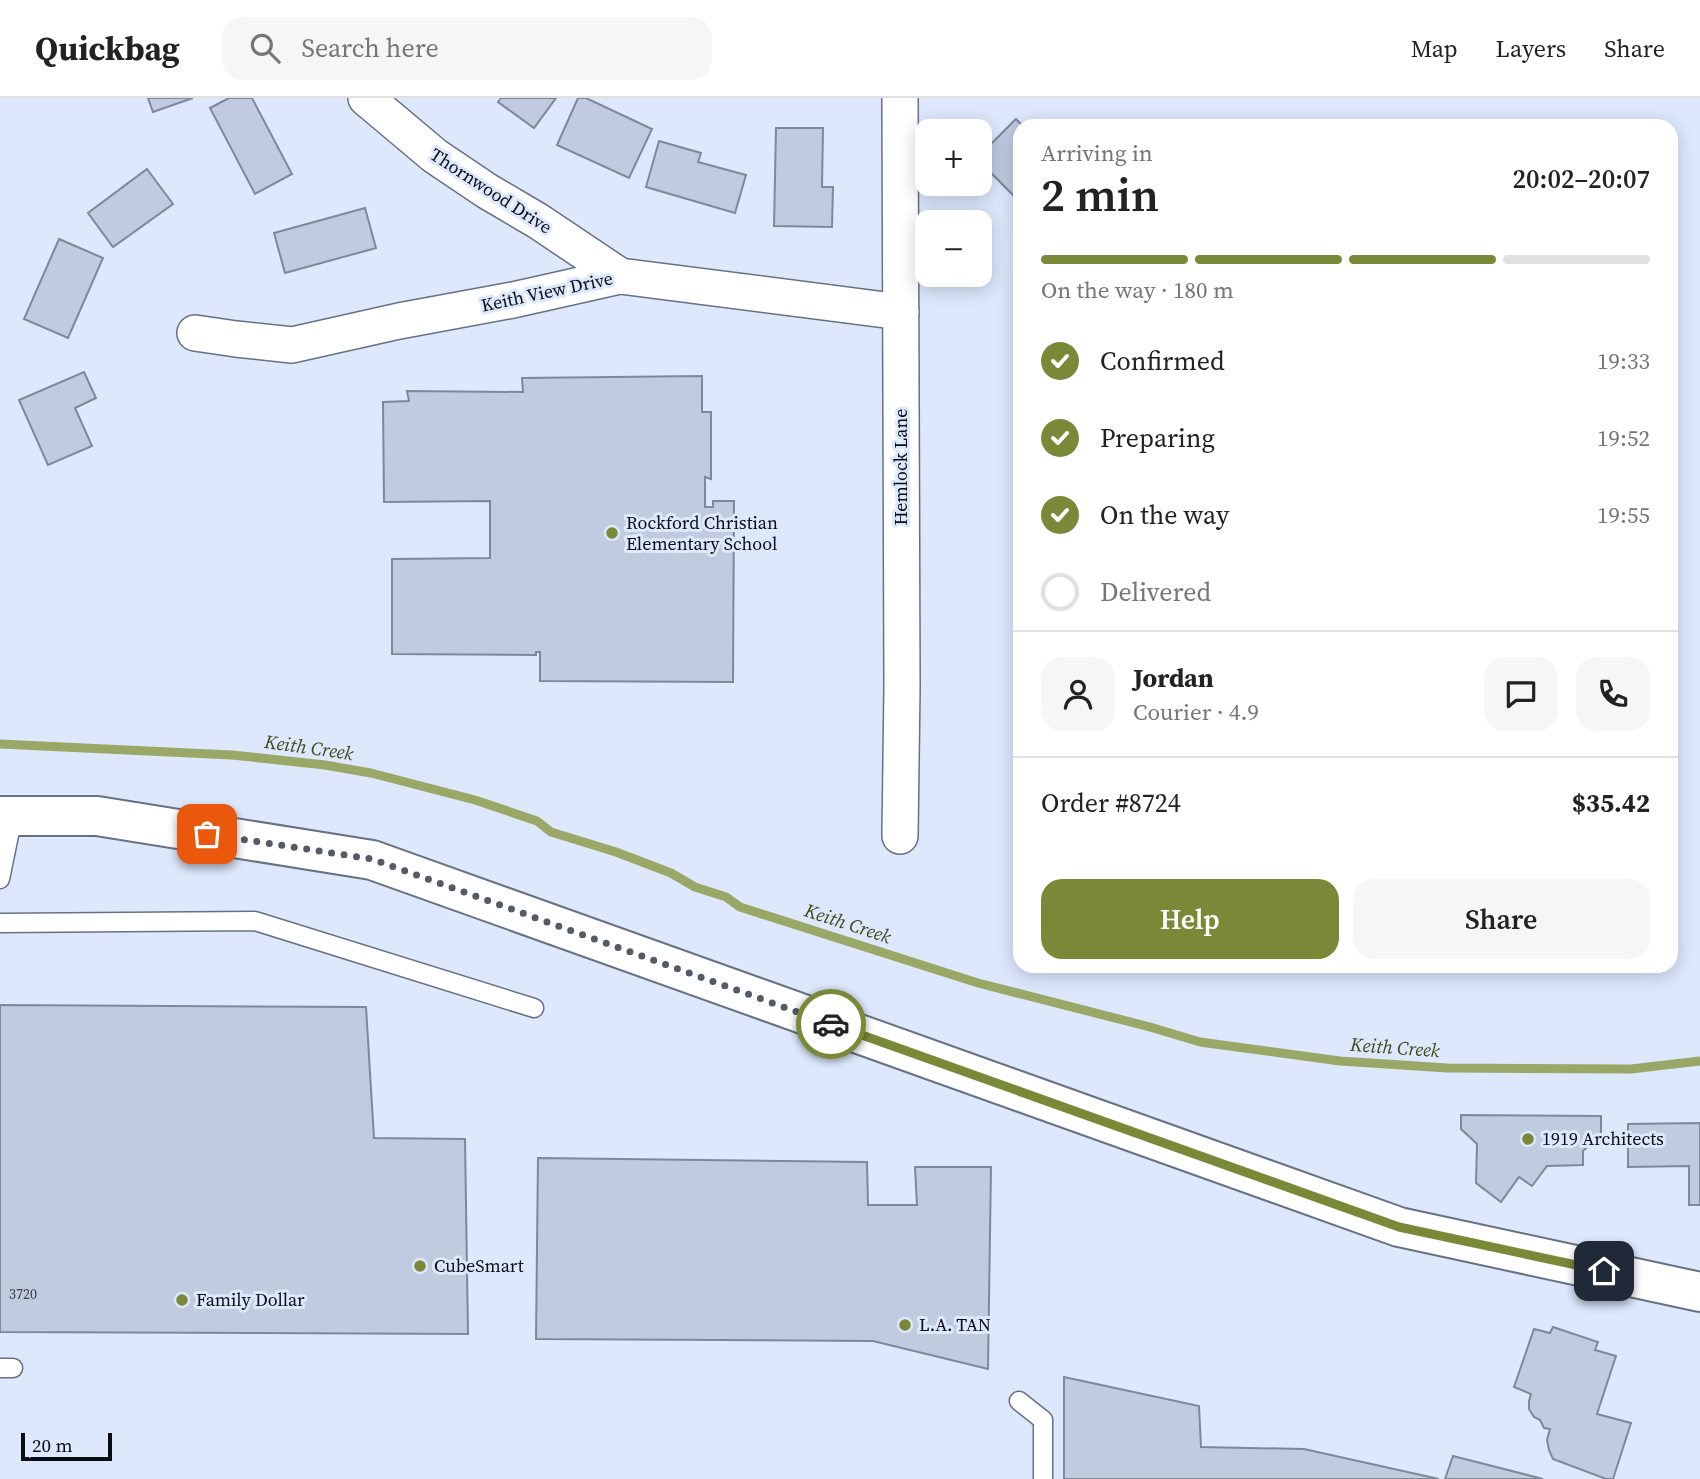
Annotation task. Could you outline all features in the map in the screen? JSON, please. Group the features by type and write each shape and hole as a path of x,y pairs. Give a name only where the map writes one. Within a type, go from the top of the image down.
{"street":[{"name":"Thornwood Drive","path":"366,98 435,156 620,276"},
{"name":"Hemlock Lane","path":"900,98 900,836"},
{"name":"Keith View Drive","path":"195,333 292,345 620,276 901,312"},
{"path":"6,816 97,816 372,859 1399,1227 1700,1292"}],"lane":[{"path":"0,878 6,816"},
{"path":"0,923 255,921 534,1008"},
{"path":"1019,1401 1043,1419 1043,1479"}],"building":[{"path":"148,98 193,98 153,112"},
{"path":"229,98 252,98 292,174 255,194 210,108"},
{"path":"501,98 556,98 534,128 498,102"},
{"path":"578,98 586,98 652,129 629,178 557,145"},
{"path":"1013,122 1013,195 992,174 992,143"},
{"path":"776,128 823,128 822,187 833,187 832,227 774,226"},
{"path":"659,141 701,153 698,162 746,175 735,213 646,187"},
{"path":"147,169 173,204 113,247 88,213"},
{"path":"365,208 376,248 285,273 274,233"},
{"path":"59,239 103,258 68,338 24,319"},
{"path":"84,372 96,398 75,408 92,446 48,465 19,400"},
{"name":"Rockford Christian Elementary School","path":"702,376 702,412 711,412 711,479 705,477 705,507 713,507 713,501 734,501 733,682 540,681 540,652 536,652 536,655 392,654 392,559 490,558 490,501 384,502 383,402 409,401 407,391 523,392 522,378"},
{"path":"0,1005 366,1007 374,1138 465,1139 468,1334 0,1332"},
{"path":"1461,1115 1601,1116 1601,1134 1583,1151 1583,1165 1547,1166 1532,1186 1519,1177 1501,1202 1476,1183 1477,1144 1461,1129"},
{"path":"1700,1123 1700,1205 1689,1205 1689,1166 1628,1167 1628,1124"},
{"path":"538,1158 867,1162 868,1205 917,1205 915,1167 991,1167 988,1369 873,1341 536,1339"},
{"path":"1553,1327 1598,1342 1595,1350 1616,1356 1597,1414 1631,1423 1613,1479 1606,1479 1553,1459 1547,1440 1550,1429 1544,1428 1529,1409 1531,1394 1514,1387 1534,1329 1550,1333"},
{"path":"1064,1377 1199,1406 1201,1447 1304,1449 1439,1479 1064,1479"},
{"path":"1453,1456 1543,1479 1445,1479"}],"waterway":[{"name":"Keith Creek","path":"0,744 232,755 371,773 475,800 537,821 551,832 671,873 695,887 726,897 740,907 978,983 1200,1042 1340,1061 1447,1068 1631,1069 1700,1061"}],"way so far":[{"path":"207,834 372,859 831,1024"}],"place":[{"name":"Rockford Christian Elementary School","path":"612,533"},
{"name":"1919 Architects","path":"1528,1139"},
{"name":"CubeSmart","path":"420,1266"},
{"name":"Family Dollar","path":"182,1300"},
{"name":"L.A. TAN","path":"905,1325"}],"route":[{"path":"831,1024 1399,1227 1604,1271"}]}
